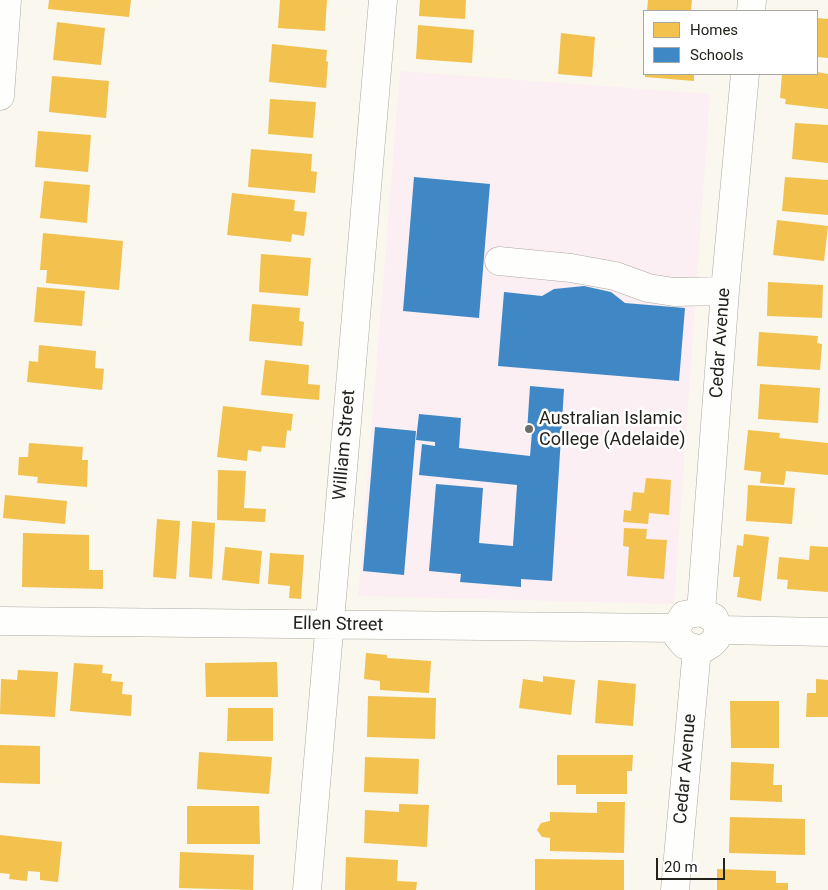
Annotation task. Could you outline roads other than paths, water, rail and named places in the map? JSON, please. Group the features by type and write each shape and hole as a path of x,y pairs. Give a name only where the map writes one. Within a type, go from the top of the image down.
{"street":[{"path":"0,96 7,0"},
{"name":"William Street","path":"308,890 383,0"},
{"name":"Cedar Avenue","path":"710,621 725,291 746,75"},
{"path":"499,261 571,268 615,276 648,288 674,292 725,291"},
{"path":"710,621 716,639 712,644 697,649 685,645 678,636 676,628 684,615 710,621 828,632"},
{"name":"Ellen Street","path":"0,621 676,628"},
{"name":"Cedar Avenue","path":"675,890 697,649"}],"place":[{"name":"Australian Islamic College (Adelaide)","path":"529,429"}]}
